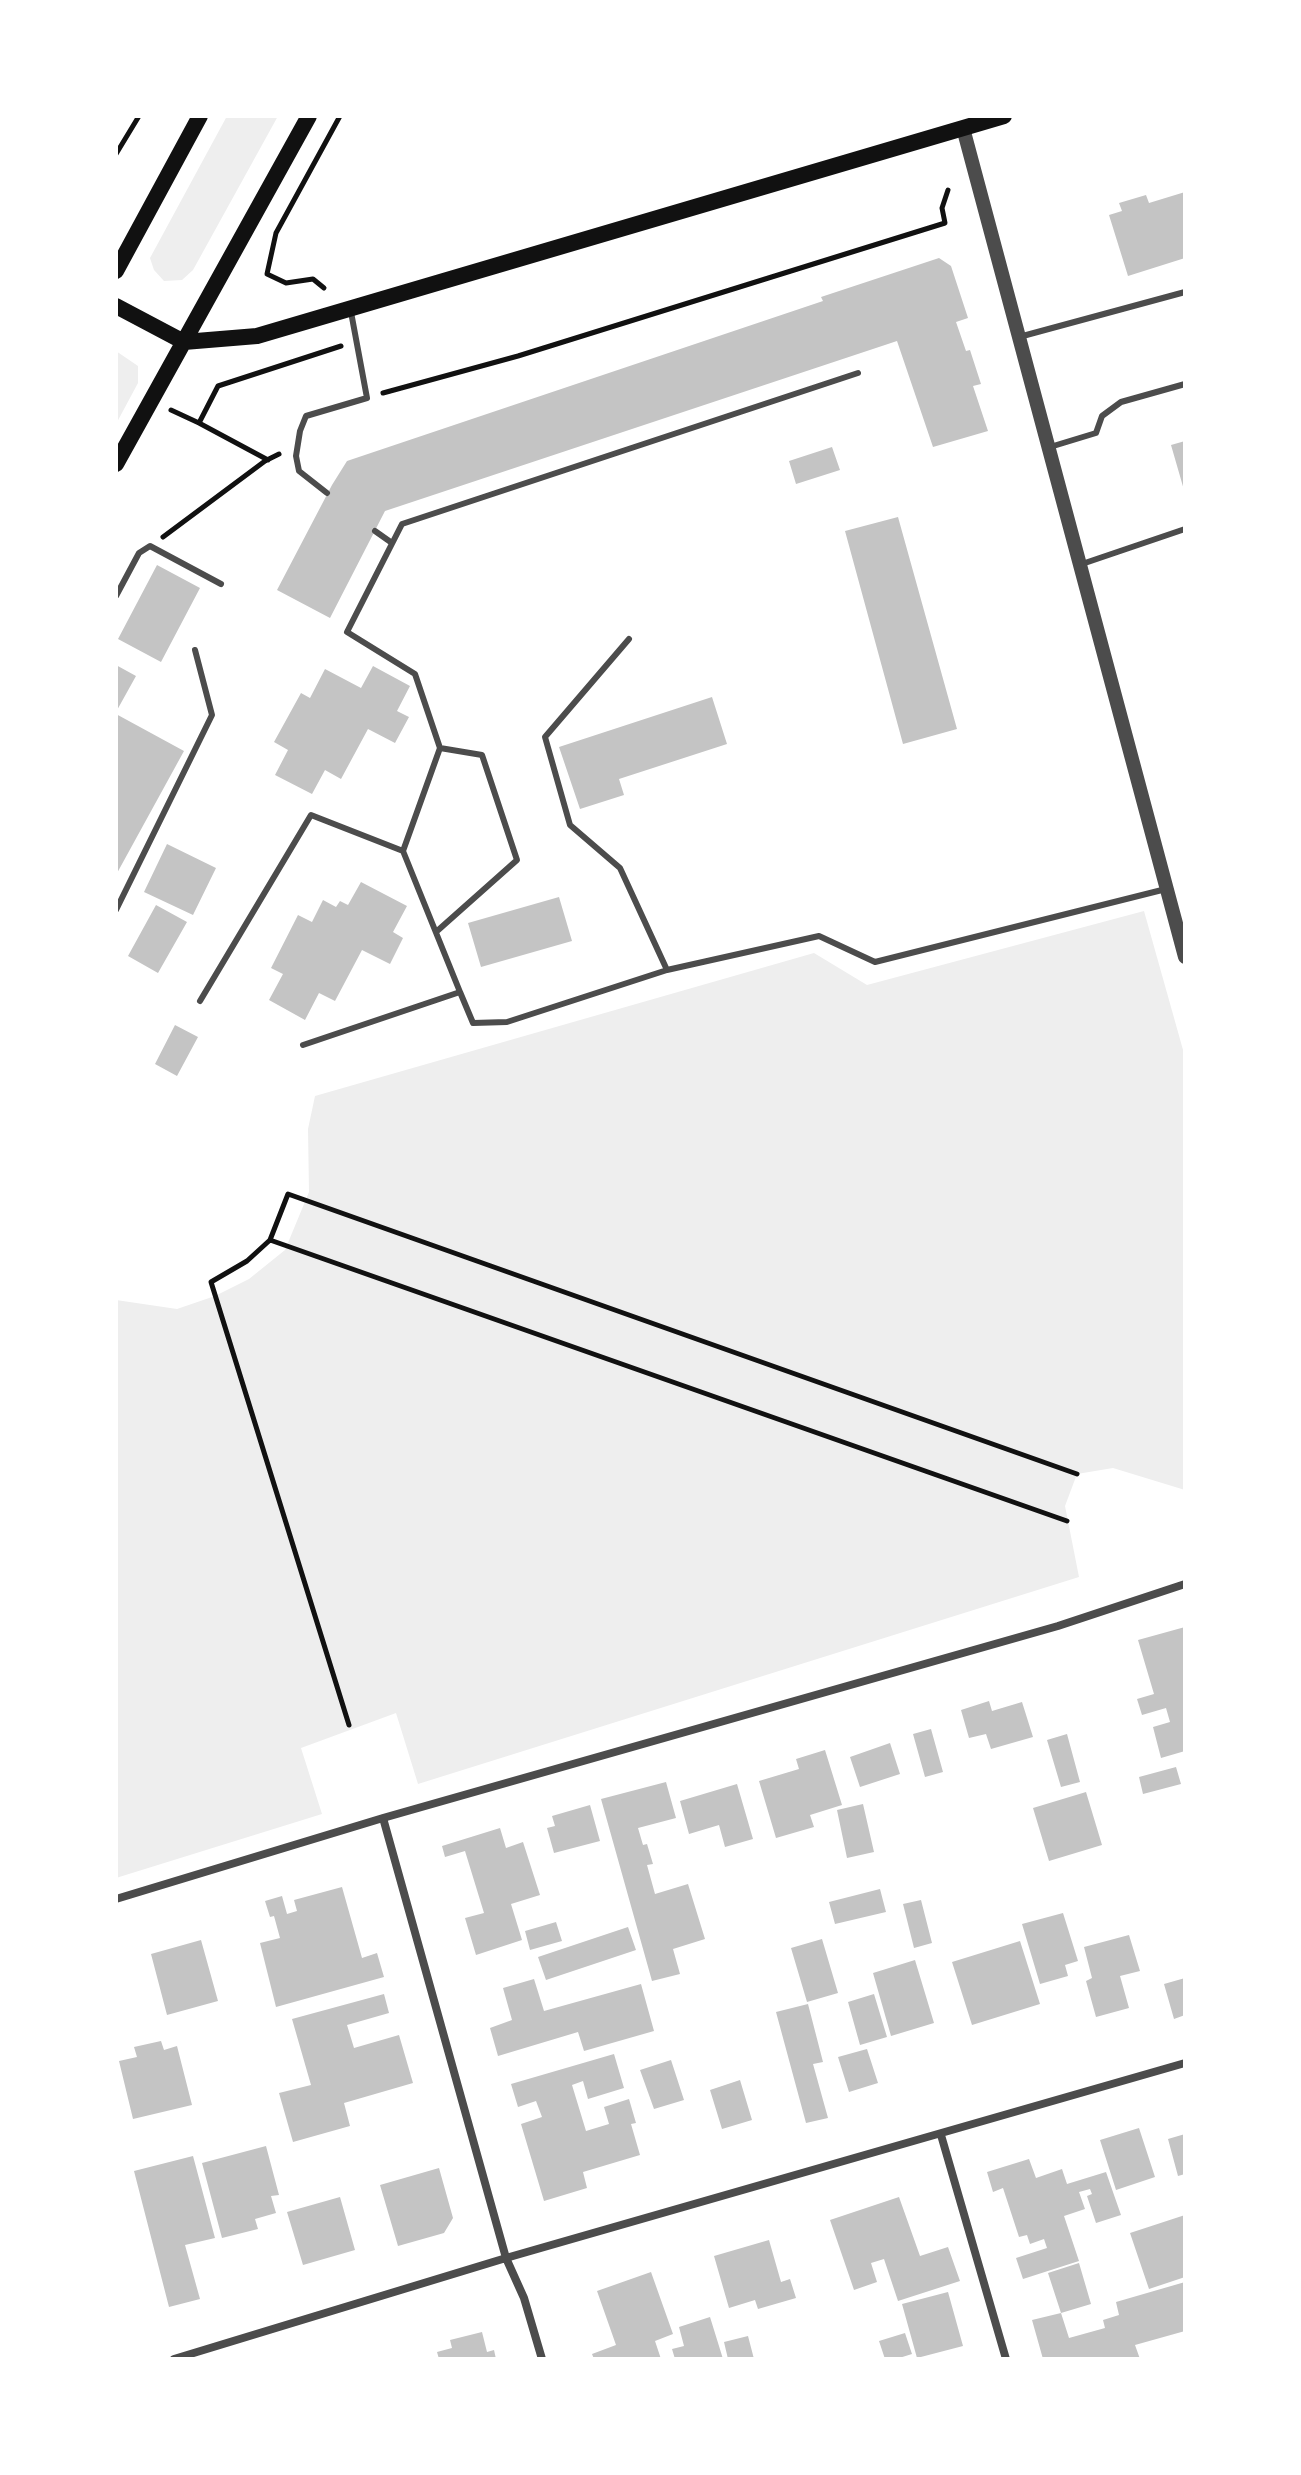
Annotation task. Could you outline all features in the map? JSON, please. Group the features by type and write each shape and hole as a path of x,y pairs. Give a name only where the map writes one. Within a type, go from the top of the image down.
{"main road":[{"path":"116,271 200,116"},
{"path":"116,464 309,116"},
{"path":"116,306 184,342 257,336 1004,116"}],"street":[{"path":"963,128 1185,957"},
{"path":"116,1899 383,1818 1058,1626 1185,1584"},
{"path":"383,1818 506,2258 524,2298 542,2359"},
{"path":"174,2359 506,2258 1185,2063"},
{"path":"941,2135 1006,2359"}],"lane":[{"path":"1019,337 1185,292"},
{"path":"327,493 299,471 296,456 306,416 367,398 350,308"},
{"path":"858,373 402,524 347,632 415,674 440,748 403,851 473,1023 507,1022 667,970 819,936 875,962 1166,889"},
{"path":"1048,447 1096,433 1102,416 1121,402 1185,384"},
{"path":"1079,565 1185,529"},
{"path":"375,531 392,543"},
{"path":"116,596 139,553 150,546 221,584"},
{"path":"629,639 545,737 570,825 620,868 667,970"},
{"path":"116,911 212,715 195,650"},
{"path":"436,932 517,860 482,755 440,748"},
{"path":"200,1001 311,815 403,851"},
{"path":"303,1045 460,992"}],"path":[{"path":"116,154 139,116"},
{"path":"324,288 313,279 286,283 267,274 276,233 340,116"},
{"path":"367,398 518,356 945,223 942,208 948,190"},
{"path":"199,423 218,386 342,346 341,338"},
{"path":"171,410 268,460"},
{"path":"150,546 268,460 280,454 296,456"},
{"path":"349,1725 211,1282 247,1261 270,1240 288,1194 1077,1474"},
{"path":"270,1240 1067,1521"}],"shaded area":[{"path":"227,116 278,116 193,270 182,280 164,281 154,270 150,258"},
{"path":"116,351 138,366 138,383 116,424"},
{"path":"1144,911 1185,1057 1185,1490 1113,1468 1077,1474 1065,1506 1079,1577 418,1784 396,1713 301,1748 322,1814 116,1878 116,1300 177,1309 215,1296 249,1279 285,1250 309,1192 308,1129 315,1096 814,953 867,985"}],"building":[{"path":"1185,192 1185,258 1128,276 1109,215 1122,211 1119,203 1146,195 1149,203"},
{"path":"939,258 951,266 968,318 956,322 966,351 970,350 981,384 973,386 988,431 933,447 897,341 385,511 330,618 277,590 347,461 823,301 821,297"},
{"path":"1185,441 1185,490 1184,490 1171,445"},
{"path":"832,447 840,470 796,484 789,461"},
{"path":"898,517 957,729 903,744 845,531"},
{"path":"157,565 200,588 161,662 118,639"},
{"path":"116,665 136,676 116,712"},
{"path":"373,666 410,686 397,711 409,717 395,743 368,729 341,779 325,770 312,794 275,775 288,750 274,742 301,693 310,698 325,669 361,688"},
{"path":"712,697 727,744 619,779 624,795 580,809 559,747"},
{"path":"116,714 184,751 116,875"},
{"path":"167,844 216,868 193,915 144,892"},
{"path":"361,882 407,906 393,932 403,938 390,964 362,950 335,1001 319,993 305,1020 269,1000 283,974 271,968 298,915 312,922 323,900 336,907 340,901 348,905"},
{"path":"559,897 572,941 481,967 468,923"},
{"path":"156,905 187,922 158,973 128,956"},
{"path":"175,1025 198,1037 177,1076 155,1064"},
{"path":"1185,1627 1185,1751 1161,1758 1153,1727 1170,1722 1166,1708 1142,1715 1137,1699 1154,1694 1138,1640"},
{"path":"989,1701 992,1711 1022,1702 1033,1737 991,1749 986,1734 969,1738 961,1710"},
{"path":"931,1729 943,1772 925,1777 913,1734"},
{"path":"1067,1734 1080,1782 1061,1787 1047,1740"},
{"path":"890,1743 900,1774 860,1787 850,1757"},
{"path":"825,1750 842,1805 810,1815 814,1827 776,1838 759,1781 799,1769 796,1759"},
{"path":"1176,1767 1181,1784 1143,1794 1139,1777"},
{"path":"666,1782 676,1818 638,1828 653,1864 647,1865 655,1894 688,1884 705,1939 673,1949 680,1974 652,1981 601,1799"},
{"path":"737,1784 753,1839 725,1847 719,1825 689,1834 680,1801"},
{"path":"1086,1792 1102,1845 1049,1861 1033,1808"},
{"path":"863,1804 874,1852 847,1858 837,1810"},
{"path":"590,1805 600,1841 554,1853 547,1828 555,1826 552,1816"},
{"path":"500,1828 506,1848 523,1842 540,1895 511,1904 522,1940 476,1955 465,1918 484,1913 465,1851 445,1857 442,1846"},
{"path":"342,1887 362,1958 377,1953 384,1977 276,2007 260,1943 280,1938 274,1916 270,1917 265,1901 282,1896 287,1914 297,1911 294,1900"},
{"path":"880,1889 886,1912 835,1924 829,1902"},
{"path":"921,1900 932,1943 914,1948 903,1904"},
{"path":"1063,1913 1078,1961 1065,1965 1068,1976 1040,1984 1022,1924"},
{"path":"556,1922 562,1941 530,1950 525,1931"},
{"path":"628,1927 636,1950 546,1980 538,1957"},
{"path":"1129,1935 1140,1971 1120,1976 1129,2008 1096,2017 1086,1981 1092,1978 1084,1947"},
{"path":"822,1939 838,1993 807,2002 791,1948"},
{"path":"201,1940 218,2001 167,2015 151,1954"},
{"path":"1020,1941 1040,2004 972,2025 952,1962"},
{"path":"915,1960 934,2023 891,2036 873,1973"},
{"path":"1185,1978 1185,2015 1174,2019 1164,1984"},
{"path":"534,1979 544,2011 641,1984 654,2031 584,2051 578,2032 498,2056 490,2028 512,2020 503,1988"},
{"path":"384,1994 389,2013 347,2025 354,2048 399,2035 413,2083 344,2103 350,2126 293,2142 279,2093 311,2085 292,2019"},
{"path":"874,1994 887,2037 860,2045 848,2002"},
{"path":"808,2004 823,2062 813,2064 828,2118 806,2123 776,2012"},
{"path":"161,2041 164,2050 177,2046 192,2105 133,2119 119,2061 137,2057 134,2047"},
{"path":"867,2049 878,2083 849,2092 838,2057"},
{"path":"614,2054 624,2088 588,2099 583,2081 572,2085 586,2131 609,2124 604,2107 629,2099 636,2123 631,2124 640,2155 583,2172 587,2188 544,2201 521,2124 542,2117 536,2101 518,2107 511,2084"},
{"path":"671,2060 684,2100 654,2109 640,2070"},
{"path":"740,2080 752,2120 722,2129 710,2090"},
{"path":"1139,2128 1155,2177 1116,2190 1100,2140"},
{"path":"1185,2134 1185,2174 1178,2176 1168,2139"},
{"path":"266,2146 279,2195 271,2196 276,2213 255,2219 258,2229 222,2238 202,2163"},
{"path":"193,2156 215,2238 185,2245 200,2299 169,2307 134,2171"},
{"path":"1029,2159 1036,2178 1062,2169 1067,2184 1106,2172 1121,2215 1096,2223 1087,2196 1092,2194 1090,2189 1079,2192 1085,2209 1064,2216 1079,2261 1023,2279 1016,2258 1047,2248 1044,2239 1030,2244 1027,2235 1019,2237 1003,2188 993,2192 987,2172"},
{"path":"439,2168 453,2218 444,2233 398,2246 380,2185"},
{"path":"340,2197 355,2250 303,2265 287,2212"},
{"path":"899,2197 920,2256 948,2247 960,2281 898,2301 884,2259 871,2263 877,2282 854,2290 830,2220"},
{"path":"1185,2215 1185,2277 1149,2289 1130,2233"},
{"path":"769,2240 781,2282 790,2279 796,2298 758,2309 755,2300 729,2308 714,2256"},
{"path":"1079,2263 1091,2304 1061,2313 1048,2273"},
{"path":"651,2272 673,2334 655,2341 661,2359 594,2359 592,2354 616,2345 597,2291"},
{"path":"1185,2282 1185,2331 1135,2345 1140,2359 1043,2359 1032,2320 1061,2313 1069,2338 1105,2328 1103,2320 1119,2315 1116,2302"},
{"path":"948,2292 963,2346 917,2358 902,2304"},
{"path":"710,2317 723,2359 675,2359 672,2349 684,2346 679,2327"},
{"path":"482,2332 487,2352 494,2350 496,2359 439,2359 437,2352 452,2348 450,2340"},
{"path":"905,2333 912,2354 885,2359 879,2341"},
{"path":"748,2336 754,2359 728,2359 724,2342"}]}
